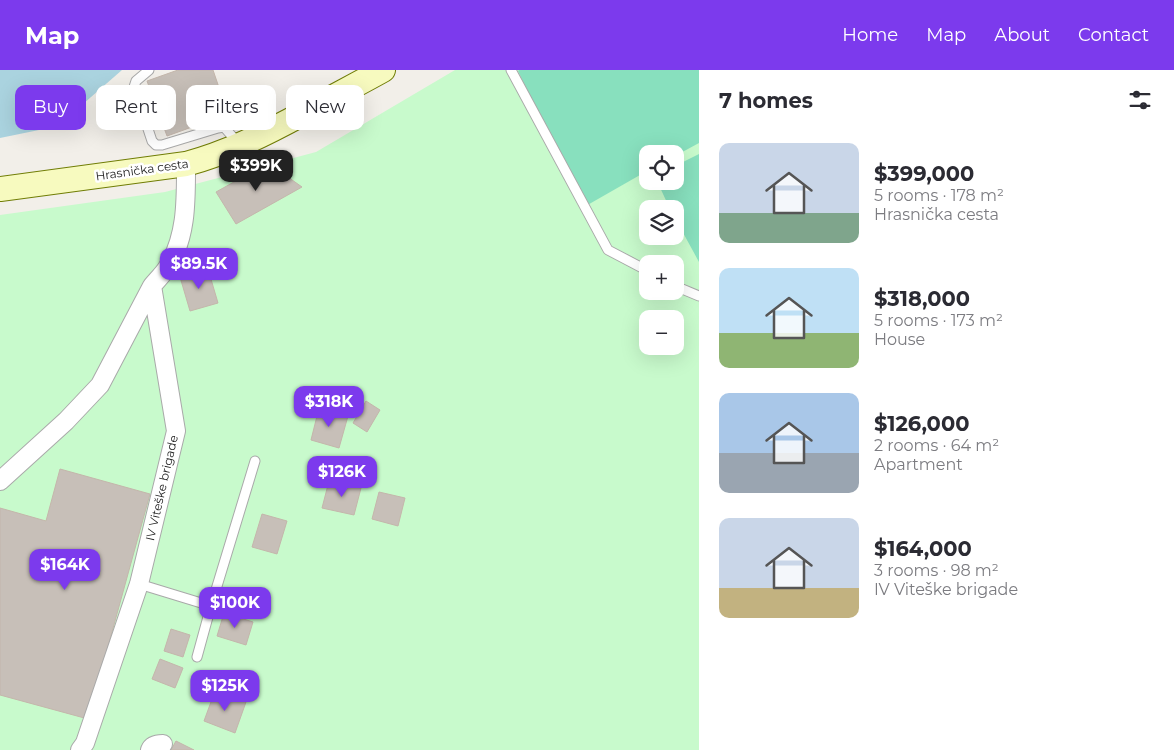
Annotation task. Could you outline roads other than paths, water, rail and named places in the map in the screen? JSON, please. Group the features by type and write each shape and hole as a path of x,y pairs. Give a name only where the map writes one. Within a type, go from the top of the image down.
{"street":[{"name":"Hrasnička cesta","path":"0,190 186,164 206,159 240,146 383,70"},
{"path":"0,481 66,421 100,385 152,286 167,268 178,245 185,210 186,164"},
{"name":"IV Viteške brigade","path":"80,750 85,743 139,584 176,432 152,286"}],"lane":[{"path":"149,70 136,81 134,87 152,141 156,145 162,146 224,127 240,146"},
{"path":"511,70 608,250 639,266"},
{"path":"684,290 699,296"},
{"path":"197,657 255,462"},
{"path":"139,584 211,606"}],"water":[{"path":"0,70 122,70 105,85 96,85 96,93 86,101 86,85 15,85 15,130 39,130 0,138"}]}
